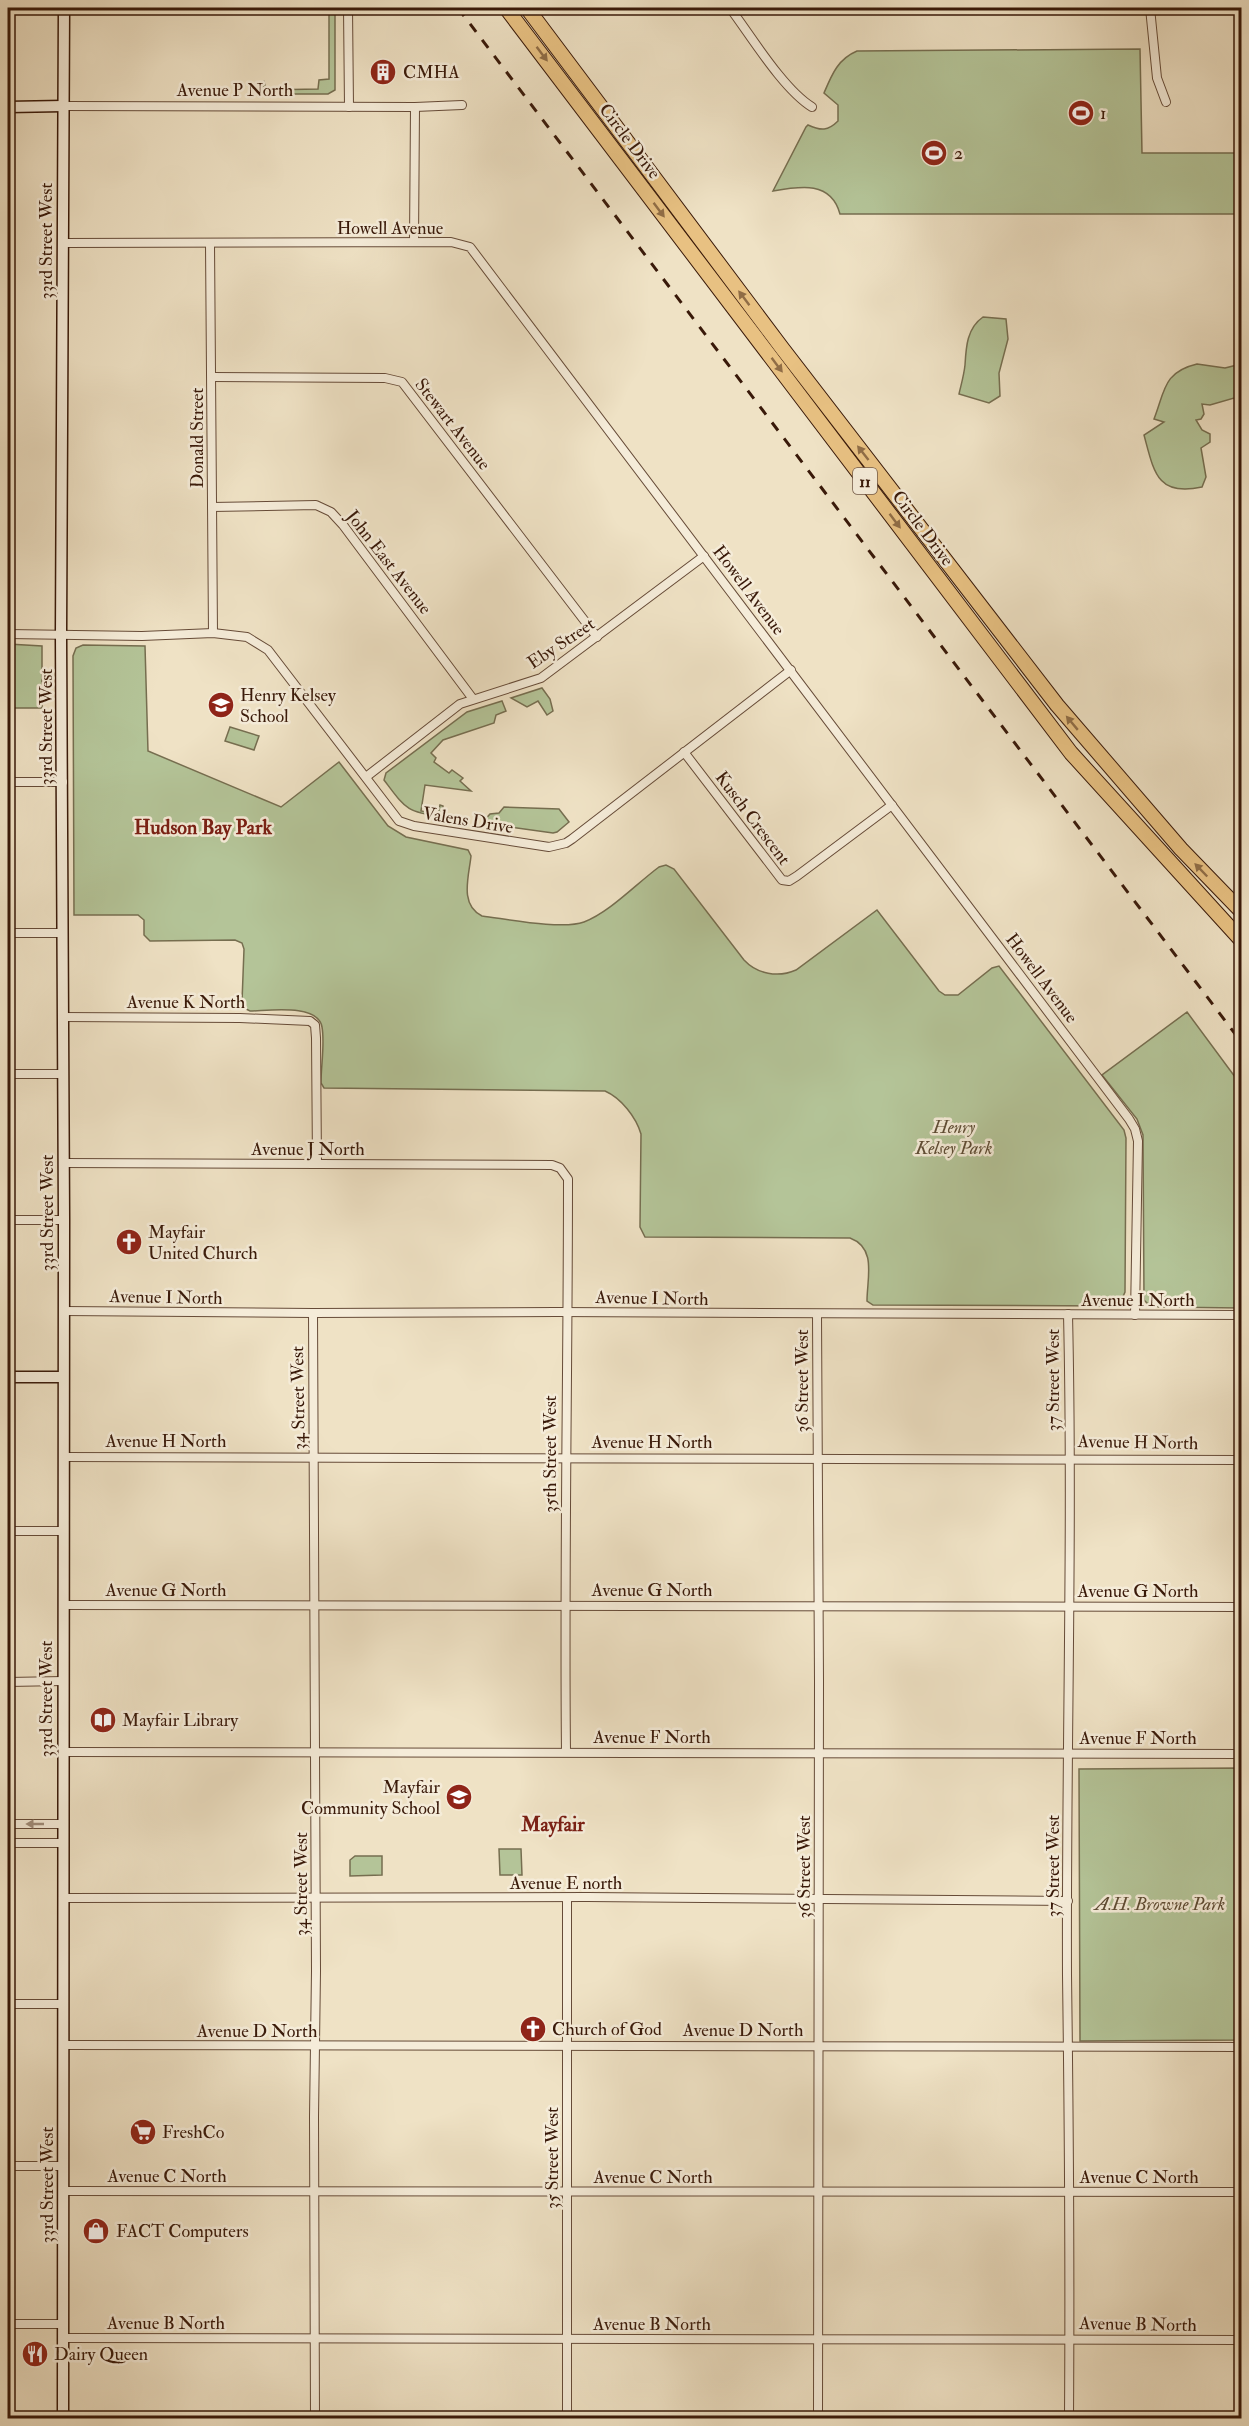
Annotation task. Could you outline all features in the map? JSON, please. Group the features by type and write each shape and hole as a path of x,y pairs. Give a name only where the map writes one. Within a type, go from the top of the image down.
{"highway":[{"name":"Circle Drive","path":"506,8 1071,753 1242,941"},
{"name":"Circle Drive","path":"527,8 789,357 1057,705 1181,849 1242,912"}],"main road":[{"name":"33rd Street West","path":"63,2418 64,1163 61,635 64,8"},
{"name":"Avenue P North","path":"8,107 63,106"},
{"path":"8,1377 63,1377"}],"street":[{"path":"348,8 349,107"},
{"path":"730,8 775,68 798,95 812,106"},
{"path":"1150,8 1157,78 1166,102"},
{"name":"Avenue P North","path":"63,106 414,107 462,105"},
{"path":"414,107 414,242"},
{"name":"Howell Avenue","path":"63,243 451,242 470,248 1135,1129 1138,1141 1135,1315"},
{"name":"Donald Street","path":"210,243 213,633"},
{"name":"Stewart Avenue","path":"212,377 386,378 402,382 597,637"},
{"name":"John East Avenue","path":"212,507 316,505 331,512 350,534 473,699"},
{"name":"Eby Street","path":"366,777 460,704 541,678 704,556"},
{"name":"Valens Drive","path":"8,634 142,636 213,633 247,638 268,650 399,821 406,825 549,847 566,843 790,670"},
{"name":"Kusch Crescent","path":"684,752 782,880 789,881 797,876 892,805"},
{"path":"8,782 63,782"},
{"path":"8,933 62,933"},
{"name":"Avenue K North","path":"62,1017 240,1017 310,1021 315,1025 316,1038 317,1164"},
{"path":"8,1074 63,1074"},
{"name":"Avenue J North","path":"64,1163 552,1165"},
{"name":"35th Street West","path":"552,1165 560,1168 568,1179 566,1752"},
{"path":"8,1220 64,1220"},
{"name":"Avenue I North","path":"63,1311 1242,1316"},
{"name":"34 Street West","path":"313,1313 316,1898 315,2418"},
{"name":"37 Street West","path":"1068,1314 1069,2418"},
{"name":"36 Street West","path":"817,1315 819,2418"},
{"name":"Avenue H North","path":"63,1457 1242,1460"},
{"path":"8,1531 62,1531"},
{"name":"Avenue G North","path":"63,1605 1242,1606"},
{"path":"8,1682 63,1681"},
{"name":"Avenue F North","path":"63,1752 1242,1754"},
{"path":"8,1824 63,1824"},
{"path":"8,1843 63,1843"},
{"name":"Avenue E north","path":"63,1898 1068,1901"},
{"name":"35 Street West","path":"567,1898 567,2418"},
{"path":"8,2004 64,2004"},
{"name":"Avenue D North","path":"64,2045 1242,2048"},
{"path":"8,2166 64,2166"},
{"name":"Avenue C North","path":"64,2191 1242,2192"},
{"path":"8,2324 63,2324"},
{"name":"Avenue B North","path":"63,2338 1242,2340"}],"green space":[{"path":"329,8 335,8 335,90 328,94 264,94 262,92 264,81 266,90 318,89 319,80 329,79"},
{"path":"1140,49 1142,153 1241,153 1241,214 840,214 836,203 830,196 814,188 773,191 806,127 808,125 824,129 838,121 838,105 824,93 840,63 857,51"},
{"path":"983,317 1006,319 1008,339 999,373 1000,396 989,403 959,394 968,338"},
{"path":"1197,364 1225,368 1241,364 1241,403 1234,398 1210,405 1202,404 1204,414 1201,419 1196,420 1202,430 1210,434 1210,442 1201,448 1206,477 1202,487 1175,488 1160,479 1151,460 1144,435 1164,422 1154,419 1163,391 1171,378 1177,372"},
{"path":"8,644 42,646 42,708 8,708"},
{"name":"Henry Kelsey Park","path":"83,645 145,646 148,751 281,807 339,762 388,826 406,837 468,850 471,856 468,897 470,905 482,916 562,925 584,922 603,912 659,867 666,865 674,869 744,960 761,971 782,974 796,970 877,910 939,991 945,995 958,995 992,968 999,966 1124,1130 1126,1138 1125,1292 1121,1301 1114,1306 873,1305 867,1301 869,1265 867,1256 864,1249 850,1238 645,1237 640,1227 641,1134 636,1121 627,1109 617,1098 605,1091 324,1088 321,1083 323,1034 318,1019 302,1011 250,1011 244,1008 242,1002 244,949 242,943 235,940 150,941 144,935 144,920 138,915 74,915 73,656 76,648"},
{"path":"542,688 550,699 553,711 547,715 538,701 527,707 511,698"},
{"path":"502,701 506,711 496,715 494,723 443,740 431,753 436,758 434,762 449,773 452,770 463,778 460,781 471,791 425,785 421,811 438,814 440,805 443,806 442,817 414,811 397,797 384,780 386,773 467,712"},
{"path":"230,727 259,736 254,750 225,741"},
{"path":"504,807 559,809 569,822 553,833 482,823 490,814 499,813"},
{"path":"1187,1012 1241,1085 1241,1308 1159,1307 1148,1304 1144,1300 1143,1135 1137,1119 1102,1075"},
{"name":"A.H. Browne Park","path":"1241,1768 1241,2040 1080,2041 1079,1769"},
{"path":"499,1849 521,1849 522,1875 500,1875"},
{"path":"355,1856 382,1856 382,1875 350,1876 350,1860"}],"railway":[{"path":"458,8 1242,1043"}],"place":[{"name":"CMHA","path":"383,72"},
{"name":"1","path":"1081,113"},
{"name":"2","path":"934,153"},
{"name":"Henry Kelsey School","path":"221,705"},
{"name":"Mayfair United Church","path":"129,1242"},
{"name":"Mayfair Library","path":"103,1720"},
{"name":"Mayfair Community School","path":"459,1797"},
{"name":"Church of God","path":"533,2029"},
{"name":"FreshCo","path":"143,2132"},
{"name":"FACT Computers","path":"96,2231"},
{"name":"Dairy Queen","path":"35,2354"}],"district":[{"name":"Hudson Bay Park","path":"203,827"},
{"name":"Mayfair","path":"553,1824"}]}
